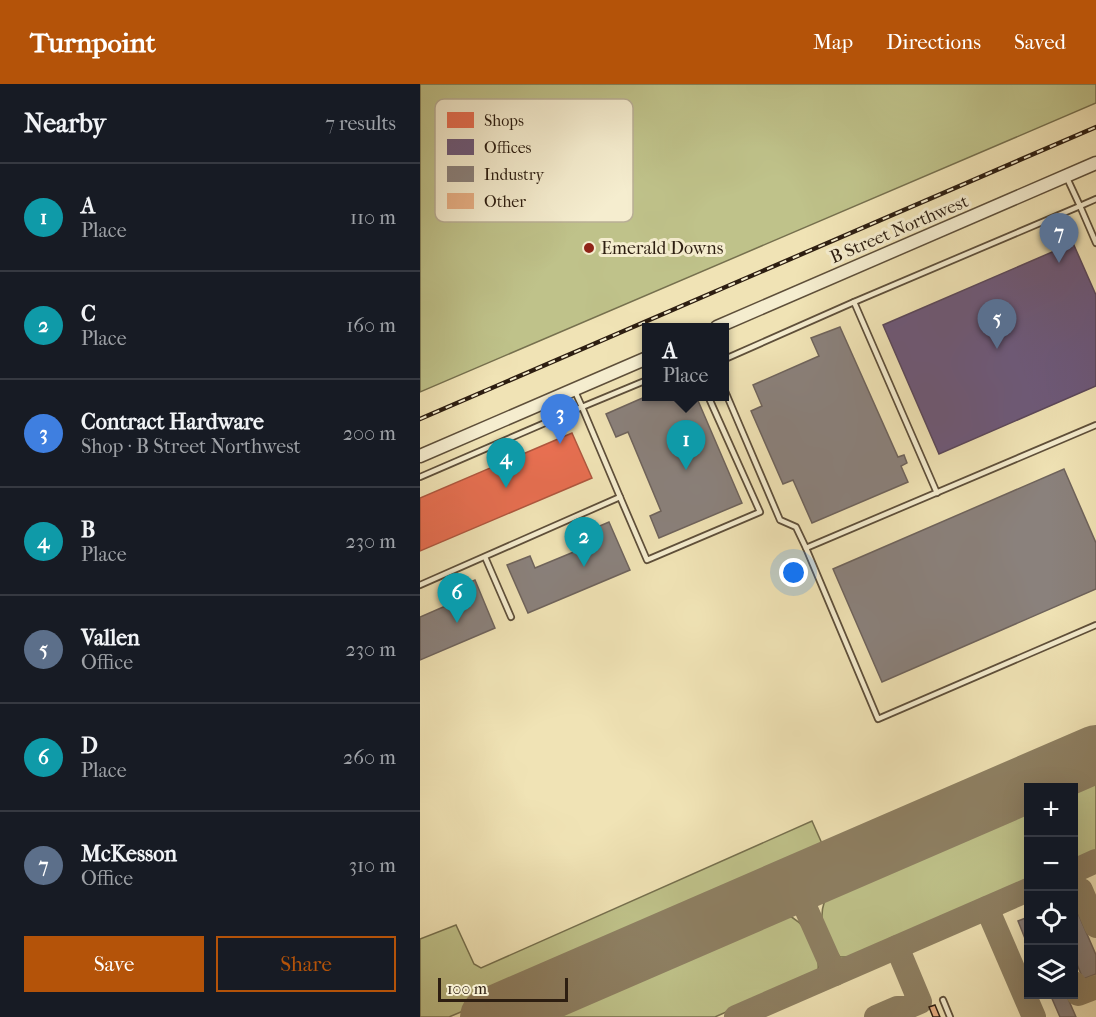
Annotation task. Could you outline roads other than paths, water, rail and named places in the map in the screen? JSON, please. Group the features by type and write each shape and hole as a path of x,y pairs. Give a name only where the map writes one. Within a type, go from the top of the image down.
{"street":[{"name":"B Street Northwest","path":"726,323 1096,163"},
{"path":"420,456 642,360"}],"lane":[{"path":"1066,175 1096,243"},
{"path":"729,357 1096,199"},
{"path":"854,302 937,492"},
{"path":"420,477 642,382"},
{"path":"574,389 647,560 760,512 710,401"},
{"path":"729,400 780,520 796,527 806,548 878,719 1096,625"},
{"path":"806,548 1096,425"},
{"path":"420,585 620,497"},
{"path":"484,557 511,617"},
{"path":"943,1000 950,1017"}],"railway":[{"path":"642,323 1096,127"},
{"path":"420,419 642,323"}],"place":[{"name":"Emerald Downs","path":"589,248"},
{"name":"McKesson","path":"1059,263"},
{"name":"Vallen","path":"997,349"},
{"name":"Contract Hardware","path":"560,444"},
{"name":"A","path":"686,470"},
{"name":"B","path":"506,488"},
{"name":"C","path":"584,567"},
{"name":"D","path":"457,623"}]}
